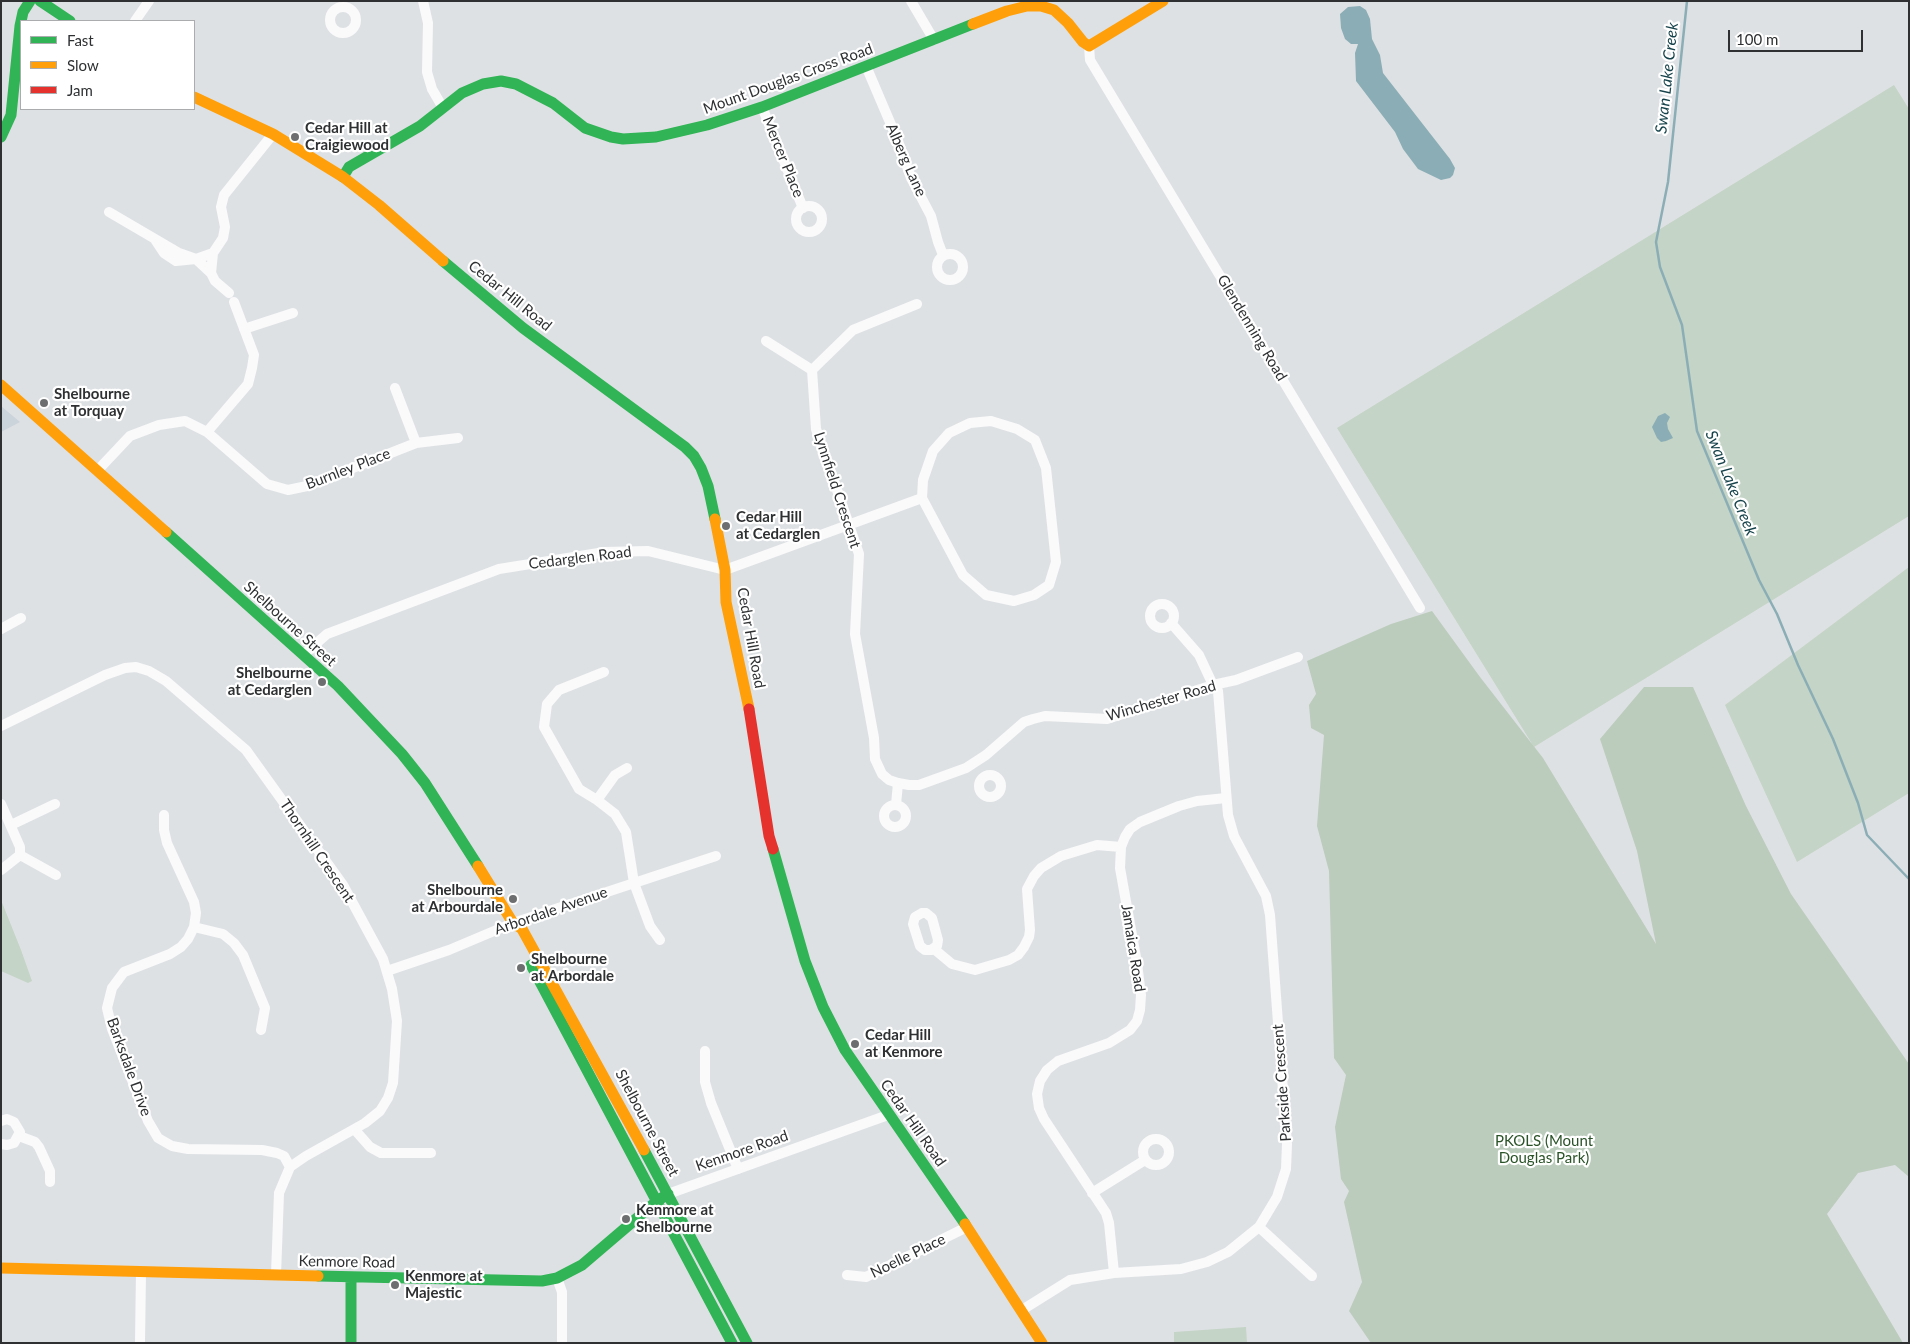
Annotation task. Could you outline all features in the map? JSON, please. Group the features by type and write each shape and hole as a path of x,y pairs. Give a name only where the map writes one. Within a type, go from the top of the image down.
{"street":[{"path":"21,20 23,12 30,1"},
{"path":"40,1 68,20"},
{"path":"136,20 149,1"},
{"path":"423,1 428,23 427,72 432,89 443,108"},
{"path":"911,1 934,40"},
{"path":"1089,46 1163,1"},
{"name":"Mount Douglas Cross Road","path":"343,177 349,168 412,131 462,93 483,84 500,81 516,84 553,103 585,128 623,139 656,137 707,125 762,107 1007,11 1027,6 1041,6 1054,10 1089,46"},
{"path":"1,137 17,102 20,26"},
{"name":"Glendenning Road","path":"1089,46 1090,60 1420,608"},
{"name":"Alberg Lane","path":"866,66 901,148 910,178 931,216 943,255"},
{"name":"Cedar Hill Road","path":"195,97 272,134 343,177 379,205 523,328 685,446 694,456 702,468 708,486 725,570 726,602 750,714 769,836 805,961 823,1007 845,1050 967,1227 1042,1343"},
{"name":"Mercer Place","path":"762,107 803,208"},
{"path":"207,432 248,384 254,355 232,298 215,281 212,273 213,253 223,238 225,227 221,207 224,195 272,134"},
{"path":"109,212 179,253 196,259 212,273"},
{"path":"196,259 213,253"},
{"path":"766,341 812,370 853,330 917,304"},
{"path":"244,329 293,313"},
{"name":"Lynnfield Crescent","path":"812,370 816,429 859,554 855,634 874,738 874,759 882,774 888,780 898,783"},
{"name":"Shelbourne Street","path":"1,385 338,686 402,754 452,823 514,923 522,929 610,1086 747,1343"},
{"path":"395,388 416,443"},
{"name":"Burnley Place","path":"97,471 130,436 159,425 185,421 207,432 267,484 288,490 307,486 416,443 458,438"},
{"path":"992,421 1016,429 1035,440 1046,468 1056,562 1049,585 1034,596 1014,601 986,595 963,575 922,498 923,480 933,451 949,433 970,423 992,421"},
{"path":"725,570 922,498"},
{"name":"Cedarglen Road","path":"303,655 328,634 498,569 605,552 648,551 725,570"},
{"path":"1,628 21,618"},
{"name":"Parkside Crescent","path":"1022,1310 1070,1280 1114,1273 1181,1270 1207,1262 1228,1252 1259,1227 1276,1197 1286,1169 1287,1153 1270,915 1263,889 1234,836 1228,815 1218,692 1199,655 1171,623"},
{"name":"Winchester Road","path":"898,783 919,785 966,768 986,755 1024,722 1033,719 1045,716 1107,720 1213,685 1236,680 1298,657"},
{"name":"Thornhill Crescent","path":"1,726 105,675 125,668 136,667 149,671 166,681 246,750 343,885 388,971 397,1021 393,1083 388,1098 380,1111 355,1130 306,1156 290,1167"},
{"path":"604,672 559,690 547,704 544,726 579,789 598,800 615,814 626,832 634,883 650,926 660,940"},
{"path":"976,762 986,777"},
{"path":"598,800 615,775 627,768"},
{"path":"896,805 898,783"},
{"path":"934,949 952,964 975,970 1009,960 1018,955 1029,937 1027,890 1034,876 1041,868 1061,856 1097,845 1121,847 1130,829 1140,822 1197,801 1226,798"},
{"path":"1,804 20,847 20,855"},
{"path":"11,825 55,804"},
{"path":"164,815 164,830 167,843 194,902 196,913 194,927 223,934 234,943 243,955 265,1008 261,1030"},
{"name":"Jamaica Road","path":"1114,1273 1109,1223 1106,1213 1044,1119 1039,1108 1037,1094 1040,1081 1047,1070 1058,1061 1109,1043 1130,1030 1137,1021 1141,996 1120,868 1121,847"},
{"path":"1,870 20,855"},
{"path":"20,855 56,875"},
{"name":"Arbordale Avenue","path":"388,971 448,950 514,923 716,856"},
{"name":"Shelbourne Street","path":"514,923 513,932 732,1343"},
{"name":"Barksdale Drive","path":"194,927 188,939 181,947 170,954 124,972 112,988 107,1008 112,1029 148,1121 158,1138 172,1146 188,1149 262,1150 284,1156 290,1167"},
{"path":"705,1051 705,1082 711,1103 738,1169"},
{"name":"Kenmore Road","path":"1,1268 527,1281 557,1278 571,1272 595,1256 657,1201 668,1194 888,1115"},
{"path":"1,1120 6,1119 14,1122 19,1128 19,1136 10,1144 1,1144"},
{"path":"355,1130 370,1147 381,1152 431,1153"},
{"path":"19,1136 36,1142 40,1147 50,1170 50,1182"},
{"path":"1092,1193 1145,1160"},
{"path":"276,1275 279,1194 290,1167"},
{"name":"Noelle Place","path":"846,1275 866,1277 967,1227"},
{"path":"1259,1227 1312,1276"},
{"path":"140,1343 141,1272"},
{"path":"351,1343 352,1276"},
{"path":"557,1278 562,1292 562,1343"}],"shaded area":[{"path":"1,406 20,422 1,432"}],"green space":[{"path":"1894,85 1909,109 1909,516 1534,747 1337,428"},
{"path":"1909,567 1909,793 1797,862 1725,705"},
{"name":"PKOLS (Mount Douglas Park)","path":"1432,611 1543,758 1656,944 1637,851 1600,739 1644,687 1693,687 1746,806 1791,894 1909,1064 1909,1177 1895,1165 1858,1173 1827,1214 1903,1343 1371,1343 1349,1311 1362,1282 1344,1202 1349,1191 1341,1179 1335,1127 1346,1075 1334,1058 1329,871 1317,826 1324,735 1311,728 1309,705 1316,694 1307,661 1391,624"},
{"path":"1,900 32,981 28,983 1,971"},
{"path":"1246,1327 1247,1343 1174,1343 1174,1332"}],"water":[{"path":"1360,6 1366,10 1370,19 1372,39 1380,55 1383,73 1450,159 1455,168 1450,178 1441,180 1418,169 1403,149 1395,132 1356,81 1355,53 1358,44 1351,44 1345,39 1341,28 1340,14 1348,7"},
{"path":"1665,413 1670,417 1667,423 1673,438 1661,442 1652,427 1658,416"}],"waterway":[{"name":"Swan Lake Creek","path":"1687,1 1668,182 1656,242 1660,267 1682,325 1697,431 1759,580 1777,614 1798,665 1833,739 1858,803 1867,835 1909,879"}],"traffic: fast":[{"path":"21,20 23,12 30,1"},
{"path":"40,1 68,20"},
{"path":"343,177 349,167 420,126 462,93 483,84 501,81 516,84 553,103 585,128 611,137 623,139 656,137 707,125 762,107 973,24"},
{"path":"1,137 11,115 20,26"},
{"path":"443,261 523,328 685,447 694,456 701,468 708,486 715,519"},
{"path":"166,532 338,686 402,754 425,783 478,866"},
{"path":"773,849 805,961 823,1007 845,1050 965,1224"},
{"path":"531,965 732,1343"},
{"path":"644,1150 747,1343"},
{"path":"318,1276 542,1281 557,1278 582,1265 657,1201 668,1194"},
{"path":"351,1277 351,1343"}],"traffic: slow":[{"path":"973,24 1007,11 1027,6 1041,6 1054,10 1068,23 1083,42 1089,46 1163,1"},
{"path":"195,97 273,134 343,177 379,205 443,261"},
{"path":"1,385 166,532"},
{"path":"715,519 725,570 726,602 749,709"},
{"path":"478,866 513,923 522,929 644,1150"},
{"path":"965,1224 1042,1343"},
{"path":"1,1268 318,1276"}],"traffic: jam":[{"path":"749,709 769,836 773,849"}],"place":[{"name":"Cedar Hill at Craigiewood","path":"295,137"},
{"name":"Shelbourne at Torquay","path":"44,403"},
{"name":"Cedar Hill at Cedarglen","path":"726,526"},
{"name":"Shelbourne at Cedarglen","path":"322,682"},
{"name":"Shelbourne at Arbourdale","path":"513,899"},
{"name":"Shelbourne at Arbordale","path":"521,968"},
{"name":"Cedar Hill at Kenmore","path":"855,1044"},
{"name":"Kenmore at Shelbourne","path":"626,1219"},
{"name":"Kenmore at Majestic","path":"395,1285"}]}
